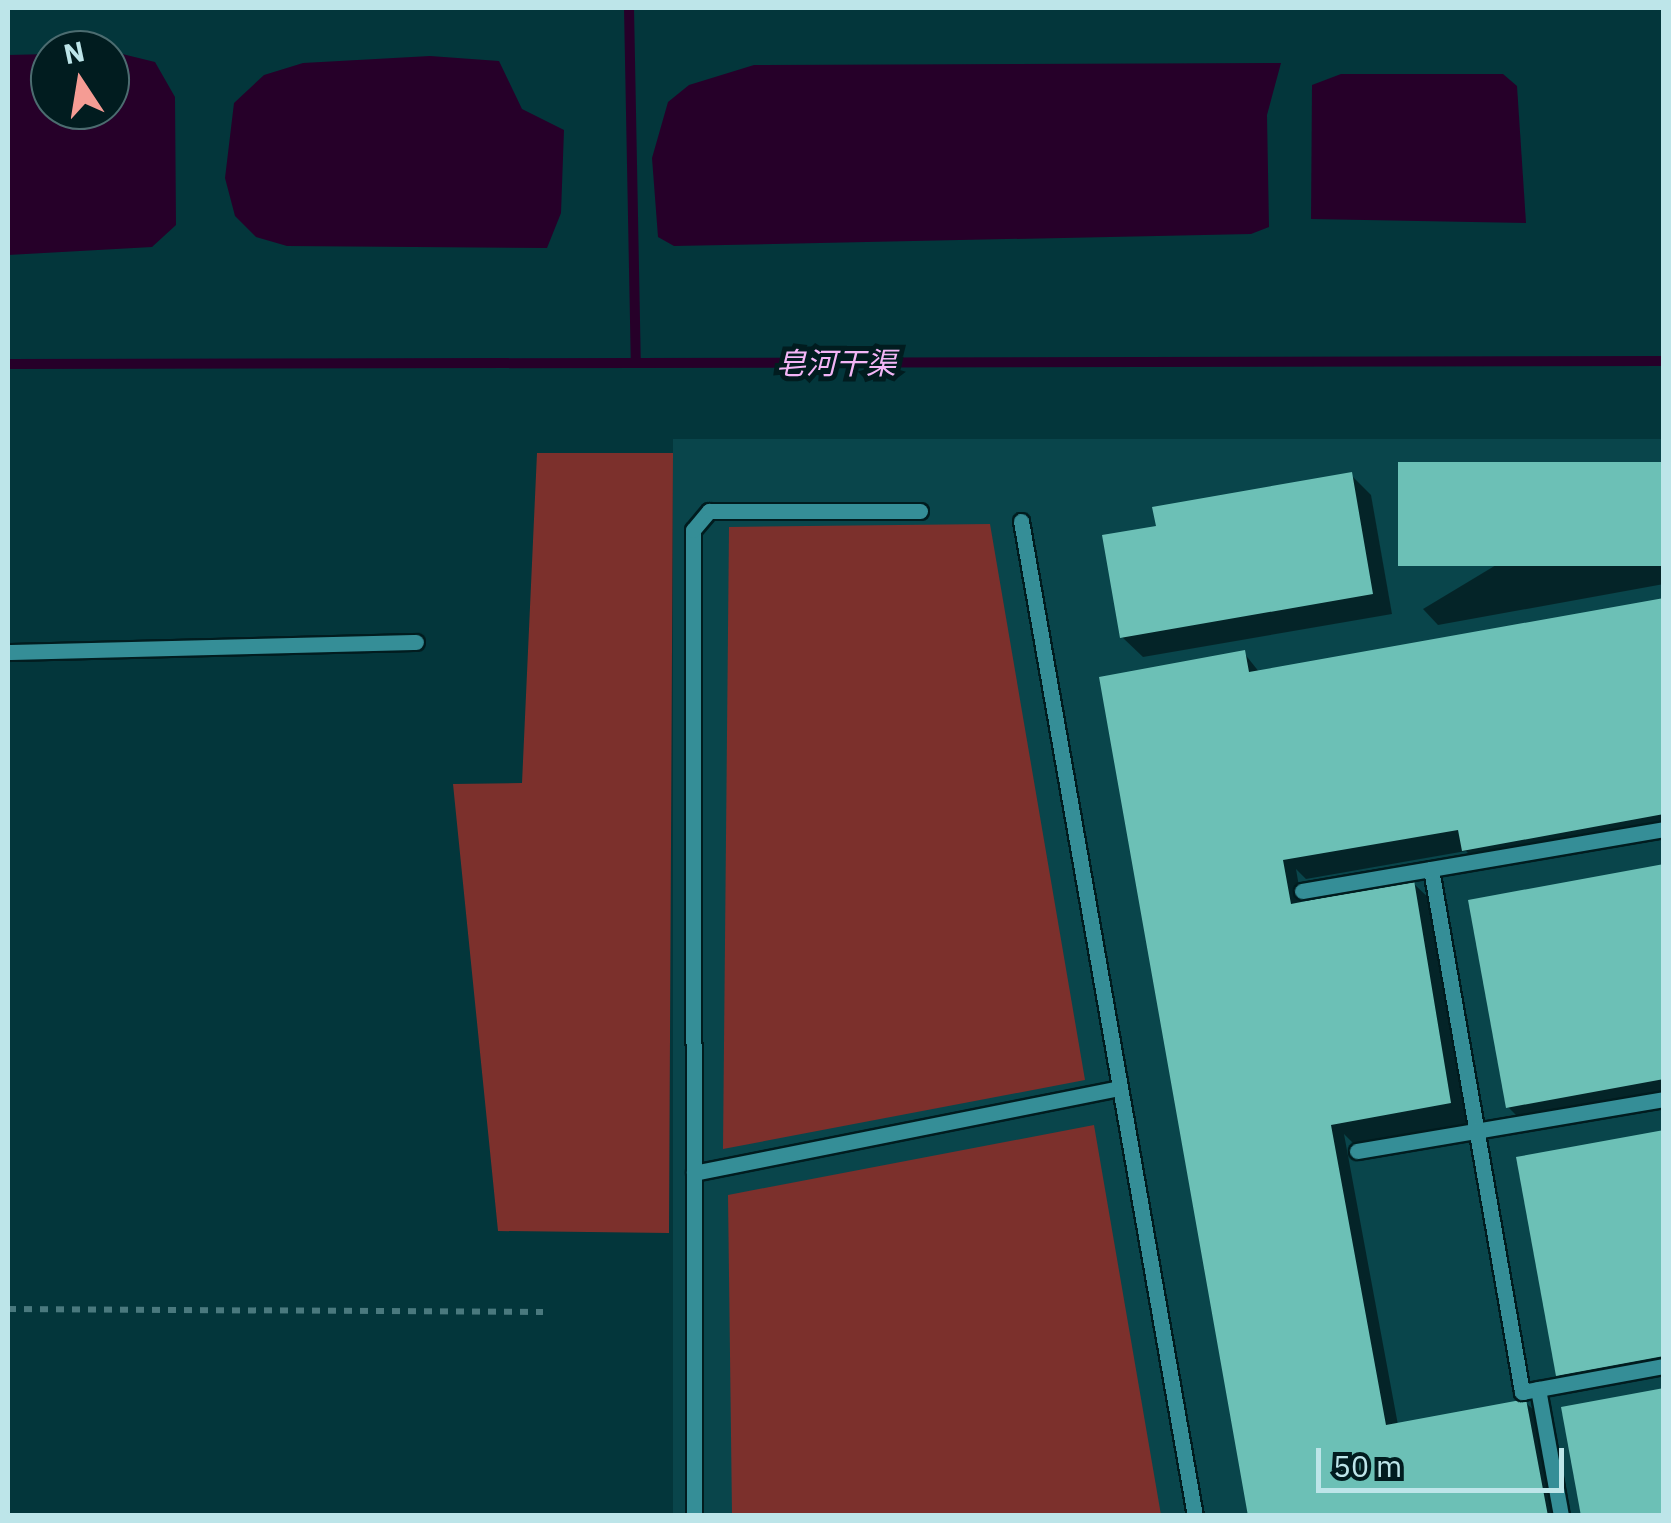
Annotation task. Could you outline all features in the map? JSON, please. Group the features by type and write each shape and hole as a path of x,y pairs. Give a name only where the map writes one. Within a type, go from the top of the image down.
{"lane":[{"path":"694,1516 693,530 709,512 920,511"},
{"path":"1021,521 1195,1516"},
{"path":"8,652 416,642"},
{"path":"1302,890 1664,829"},
{"path":"1431,869 1522,1392 1664,1366"},
{"path":"694,1173 1120,1088"},
{"path":"1357,1152 1664,1099"},
{"path":"1538,1390 1561,1516"}],"path":[{"path":"8,1309 543,1312"}],"shaded area":[{"path":"30,54 30,130 130,130 130,56 155,62 175,97 176,225 152,247 8,255 8,55"},
{"path":"430,56 499,61 522,109 564,130 561,213 547,248 287,246 256,237 235,216 225,178 234,103 264,75 303,63"},
{"path":"1281,63 1267,115 1269,227 1251,234 674,246 658,237 652,158 668,102 689,85 754,65"},
{"path":"1341,74 1503,74 1517,86 1526,223 1311,219 1312,85"},
{"path":"673,439 1663,439 1663,1515 673,1515"},
{"path":"537,453 673,453 669,1233 498,1231 453,784 522,783"},
{"path":"990,524 1085,1080 723,1149 729,527"},
{"path":"1094,1125 1161,1515 732,1515 728,1195"}],"building":[{"path":"1398,462 1664,462 1664,566 1398,566"},
{"path":"1352,472 1373,594 1120,638 1102,535 1156,526 1152,507"},
{"path":"1664,598 1664,814 1462,851 1458,830 1283,860 1291,904 1414,880 1451,1103 1331,1125 1386,1425 1526,1399 1548,1516 1248,1516 1099,677 1245,650 1249,672"},
{"path":"1664,864 1664,1079 1506,1108 1468,900"},
{"path":"1664,1130 1664,1356 1556,1376 1516,1157"},
{"path":"1664,1388 1664,1516 1581,1516 1561,1407"}],"waterway":[{"path":"629,8 636,363"},
{"name":"皂河干渠","path":"8,364 1664,361"}]}
